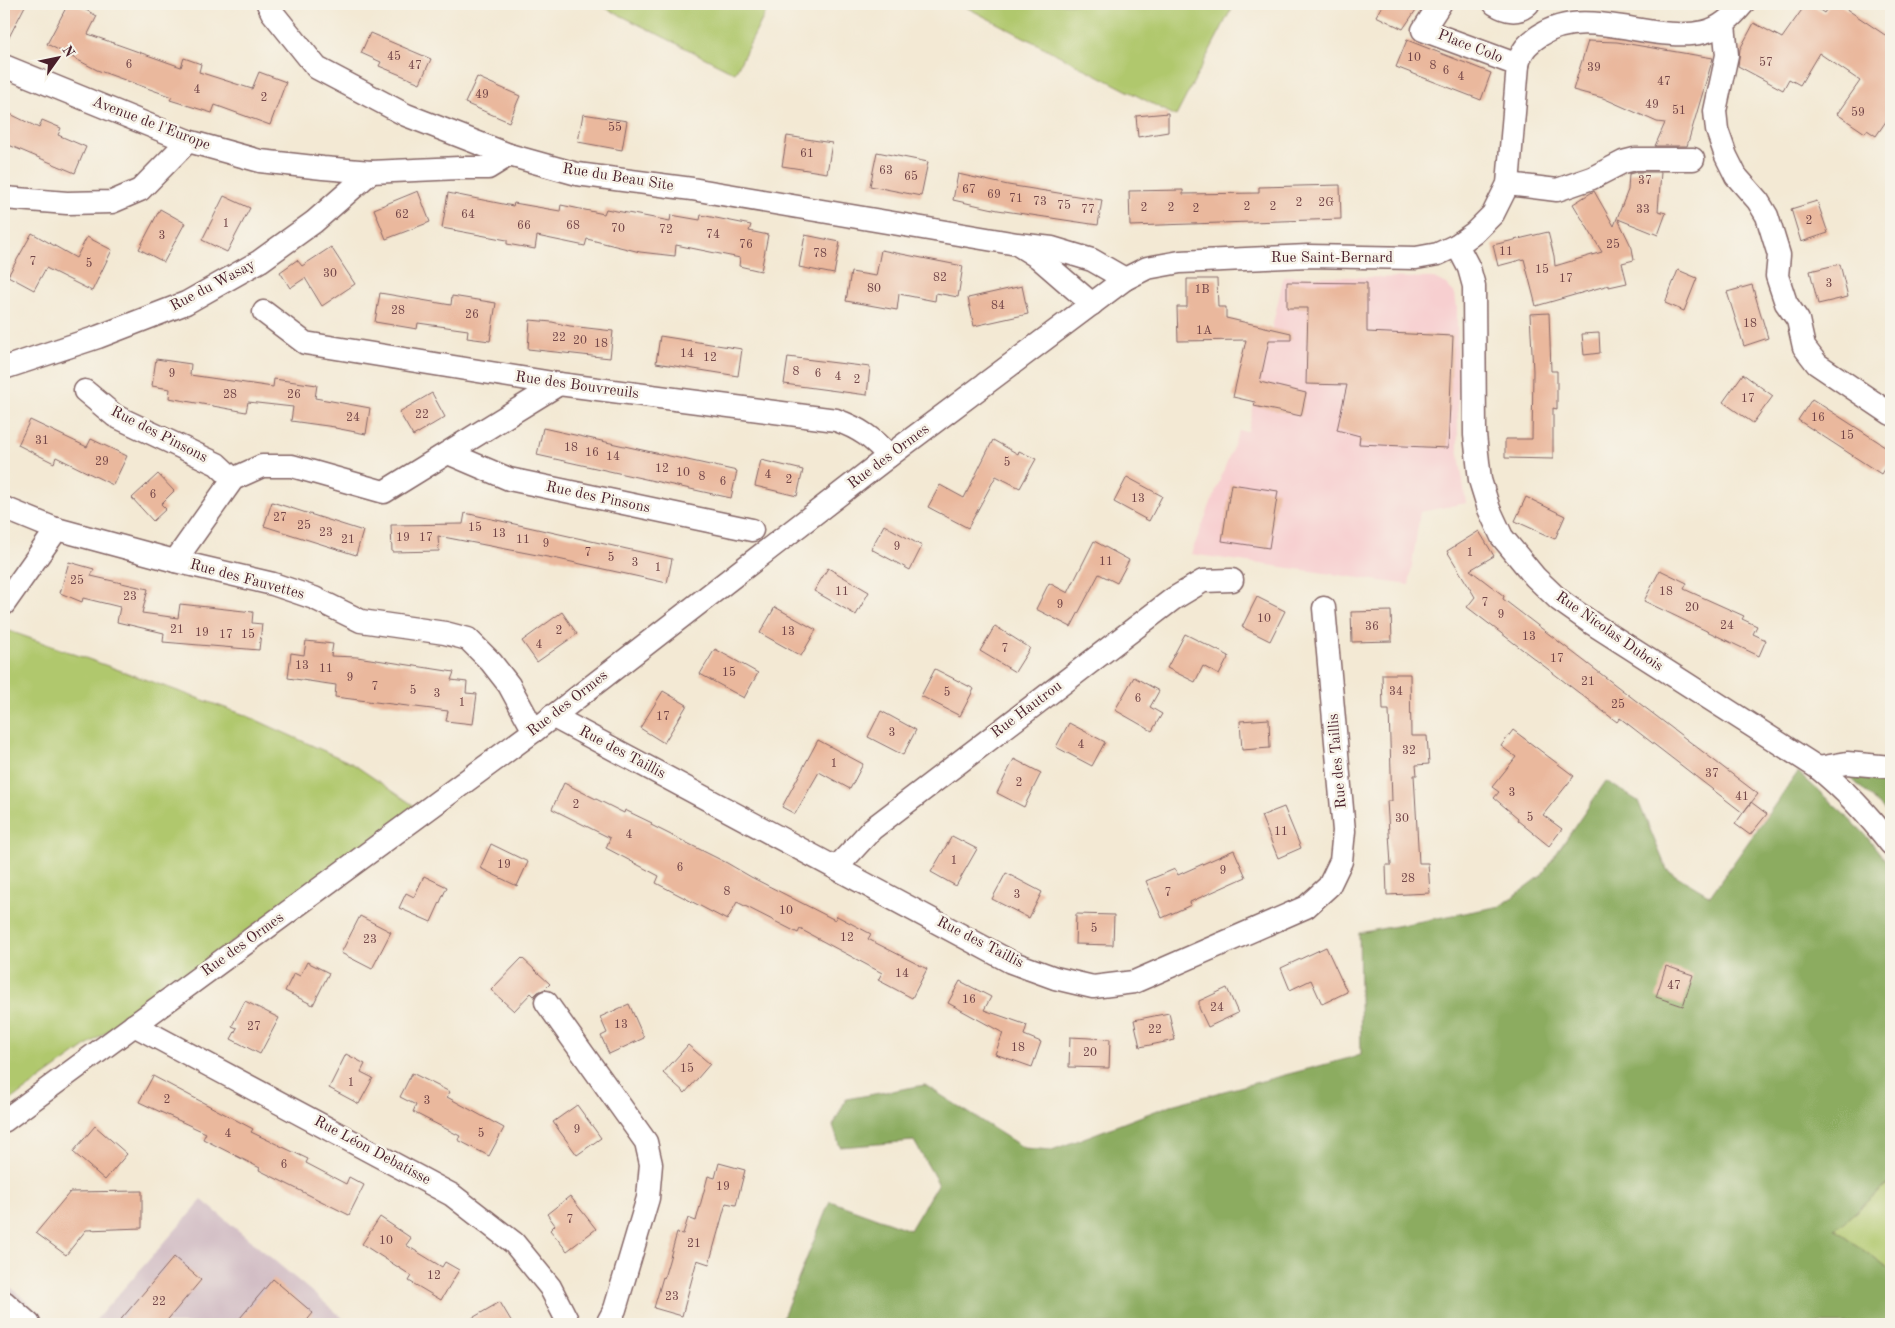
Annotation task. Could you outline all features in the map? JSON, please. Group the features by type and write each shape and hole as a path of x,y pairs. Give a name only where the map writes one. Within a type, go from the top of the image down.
{"street":[{"name":"Rue du Beau Site","path":"268,4 272,12 317,68 406,115 509,155 576,174 692,188 1018,244 1052,248 1092,260 1125,279"},
{"name":"Place Colo","path":"1440,4 1423,30 1518,65"},
{"path":"1495,4 1504,10 1517,11 1527,5 1546,31"},
{"name":"Rue Saint-Bernard","path":"1125,279 1147,268 1180,262 1308,256 1416,258 1438,254 1457,245 1474,233 1493,214 1508,184 1518,65 1520,55 1526,46 1546,31 1562,25 1582,23 1686,35 1705,32 1724,24 1743,4"},
{"path":"1724,24 1727,55 1715,111 1717,130 1726,156 1736,176 1758,201 1767,216 1779,255 1777,276 1786,303 1798,320 1804,347 1817,364 1891,414"},
{"name":"Avenue de l'Europe","path":"4,66 188,142 260,161 371,172 488,168 509,155"},
{"path":"4,198 67,203 112,202 140,190 188,142"},
{"path":"1508,184 1557,190 1592,178 1623,162 1635,159 1693,159"},
{"name":"Rue du Wasay","path":"4,368 186,304 260,261 314,222 371,172"},
{"name":"Rue du Beau Site","path":"1018,244 1040,258 1092,304"},
{"name":"Rue Nicolas Dubois","path":"1457,245 1469,268 1474,286 1475,435 1480,480 1489,509 1502,537 1535,577 1559,600 1593,624 1818,768 1835,782 1876,825 1891,844"},
{"name":"Rue des Ormes","path":"4,1121 534,730 889,456 1125,279"},
{"name":"Rue des Bouvreuils","path":"264,312 305,343 559,384 836,420 856,428 872,438 889,456"},
{"path":"175,561 233,479 262,466 292,466 384,492 559,384"},
{"name":"Rue des Pinsons","path":"85,390 115,416 217,464 233,479"},
{"name":"Rue des Pinsons","path":"448,453 509,479 752,530"},
{"name":"Rue des Fauvettes","path":"4,508 57,529 175,561 273,584 314,598 360,621 445,633 468,639 491,662 509,685 534,730"},
{"path":"4,604 57,529"},
{"name":"Rue Hautrou","path":"837,867 872,829 1173,598 1204,581 1232,580"},
{"name":"Rue des Taillis","path":"552,716 837,867 1011,962 1056,978 1093,987 1134,982 1306,907 1329,886 1341,861 1344,832 1324,608"},
{"path":"1818,768 1847,763 1891,766"},
{"path":"546,1002 646,1142 651,1164 648,1198 615,1309 606,1324"},
{"name":"Rue Léon Debatisse","path":"134,1025 452,1195 514,1243 550,1288 569,1324"},
{"path":"4,1302 29,1324"}],"shaded area":[{"path":"1284,276 1434,278 1446,284 1455,294 1457,308 1458,447 1466,503 1420,512 1409,585 1191,554 1239,431 1248,431"},
{"path":"202,1200 350,1324 92,1324"},
{"path":"4,1281 52,1324 4,1324"}],"green space":[{"path":"598,4 770,4 735,73"},
{"path":"960,4 1234,4 1176,116"},
{"path":"4,629 245,715 353,764 416,807 4,1105"},
{"path":"1798,772 1862,831 1891,867 1891,1182 1835,1229 1891,1271 1891,1324 780,1324 830,1201 910,1230 938,1183 914,1141 840,1147 833,1126 846,1099 925,1085 1024,1148 1052,1150 1171,1105 1361,1055 1359,933 1501,906 1541,876 1606,781 1638,801 1667,870 1710,896"},
{"path":"1850,777 1891,779 1891,811 1885,811"},
{"path":"1891,1182 1891,1271 1835,1229"}],"building":[{"path":"4,4 26,4 4,47"},
{"path":"68,4 75,4 97,16 88,34 181,67 184,58 201,64 199,72 252,89 259,72 286,82 270,125 215,105 212,113 170,100 172,97 97,70 47,44"},
{"path":"1383,4 1420,4 1403,29 1376,16"},
{"path":"1806,4 1811,4 1824,13 1830,4 1839,4 1891,39 1891,114 1876,136 1867,130 1865,133 1837,114 1860,81 1819,53 1800,85 1789,79 1783,90 1738,66 1740,49 1754,23 1782,38"},
{"path":"370,33 431,59 420,83 379,66 381,62 361,53"},
{"path":"1407,40 1491,73 1481,100 1396,67"},
{"path":"1588,41 1617,42 1713,58 1687,146 1655,146 1665,123 1657,122 1603,98 1573,90"},
{"path":"477,77 520,96 509,122 465,103"},
{"path":"4,111 39,128 42,120 61,128 58,135 86,147 75,173 4,143"},
{"path":"1168,113 1168,132 1138,137 1136,116"},
{"path":"583,114 627,121 622,150 578,142"},
{"path":"787,136 832,143 827,173 782,166"},
{"path":"877,152 928,162 921,196 870,186"},
{"path":"1661,172 1658,211 1666,213 1658,235 1618,219 1632,248 1634,260 1622,263 1627,283 1609,287 1609,285 1536,306 1524,259 1498,266 1493,245 1548,232 1555,266 1602,252 1573,204 1594,191 1614,226 1628,190 1629,174"},
{"path":"958,174 1008,185 1102,200 1098,225 998,210 953,200"},
{"path":"1340,185 1341,219 1130,226 1129,191 1183,190 1183,194 1259,193 1259,187"},
{"path":"418,191 430,222 386,239 374,209"},
{"path":"448,193 513,206 514,203 560,211 561,205 604,214 606,209 670,221 671,215 700,220 701,215 751,225 749,231 768,235 761,271 739,266 740,258 676,245 675,256 640,252 587,239 585,246 537,236 535,249 507,244 507,240 442,228"},
{"path":"224,196 250,208 227,252 202,240"},
{"path":"1817,201 1828,233 1801,242 1791,209"},
{"path":"160,209 185,223 164,262 139,249"},
{"path":"32,233 76,258 87,237 112,250 92,291 46,268 34,290 8,276"},
{"path":"805,235 840,242 834,274 799,267"},
{"path":"331,247 355,284 322,306 305,278 290,288 280,272 297,260 302,266"},
{"path":"881,250 963,266 958,297 936,293 935,301 899,294 897,310 846,301 851,272 876,276"},
{"path":"1840,264 1848,297 1818,304 1810,271"},
{"path":"1678,270 1697,278 1684,311 1665,303"},
{"path":"1187,279 1217,279 1218,307 1226,307 1226,318 1291,333 1291,340 1269,340 1260,382 1306,393 1301,416 1254,406 1255,402 1233,397 1246,340 1178,341 1177,307 1187,307"},
{"path":"1287,282 1367,283 1367,332 1453,336 1448,448 1359,444 1360,436 1337,430 1347,385 1306,384 1308,308 1287,308"},
{"path":"1752,285 1768,338 1744,346 1727,292"},
{"path":"1022,286 1028,314 974,326 968,298"},
{"path":"380,293 451,305 452,296 496,303 490,341 467,338 468,330 418,323 417,329 375,322"},
{"path":"1549,313 1551,371 1557,371 1557,409 1553,408 1553,459 1505,458 1505,439 1532,439 1533,371 1530,314"},
{"path":"530,320 613,331 610,358 528,349"},
{"path":"1599,333 1600,353 1584,355 1582,334"},
{"path":"660,336 742,349 738,376 656,363"},
{"path":"788,357 870,367 867,395 784,384"},
{"path":"156,359 191,364 190,375 273,387 274,379 317,385 315,398 370,408 366,434 335,427 291,421 293,407 248,402 246,412 169,398 170,389 152,386"},
{"path":"1743,374 1773,396 1753,423 1723,402"},
{"path":"432,393 445,417 413,436 399,412"},
{"path":"1812,399 1891,450 1891,458 1881,474 1798,420"},
{"path":"30,420 87,447 91,439 127,456 113,485 56,457 54,463 18,445"},
{"path":"543,428 737,471 731,498 537,455"},
{"path":"993,440 1018,454 1019,451 1036,459 1020,488 996,476 968,528 928,507 940,485 964,498"},
{"path":"761,460 803,470 797,496 755,486"},
{"path":"158,474 174,491 161,504 166,509 153,521 132,498"},
{"path":"1127,477 1162,496 1149,521 1114,502"},
{"path":"1231,484 1278,491 1269,548 1222,541"},
{"path":"1526,497 1565,516 1555,539 1515,521"},
{"path":"272,502 363,531 356,555 264,526"},
{"path":"465,513 672,559 667,583 558,559 438,536 439,551 392,552 391,525 463,524"},
{"path":"884,525 922,546 910,570 871,549"},
{"path":"1479,531 1494,556 1470,570 1504,596 1503,599 1758,794 1743,813 1620,718 1617,722 1467,607 1475,597 1447,551"},
{"path":"1094,541 1129,560 1117,583 1099,574 1071,627 1036,609 1049,583 1068,593"},
{"path":"69,562 94,569 91,576 148,589 142,613 178,618 180,604 253,612 252,623 262,624 259,650 163,642 164,633 117,622 120,607 83,598 82,602 60,593"},
{"path":"828,568 869,592 856,615 814,591"},
{"path":"1660,570 1687,583 1684,589 1744,616 1742,619 1757,626 1753,634 1766,640 1759,656 1644,601"},
{"path":"1257,597 1285,611 1270,641 1242,627"},
{"path":"775,607 816,630 801,656 760,633"},
{"path":"1391,611 1392,641 1352,642 1351,612"},
{"path":"562,612 577,634 537,662 522,641"},
{"path":"995,626 1030,648 1015,672 980,651"},
{"path":"1185,634 1229,656 1219,675 1203,666 1195,682 1167,668"},
{"path":"306,641 333,644 331,656 357,657 454,672 451,680 467,682 466,693 477,694 473,724 446,721 448,711 335,697 336,685 288,678 291,653 304,655"},
{"path":"715,649 758,673 744,698 700,674"},
{"path":"935,669 974,689 960,716 921,696"},
{"path":"1382,674 1410,674 1411,736 1427,736 1429,764 1416,765 1417,775 1414,775 1419,863 1428,863 1430,893 1387,895 1386,865 1391,865 1387,801 1392,801 1389,710 1383,710"},
{"path":"1134,677 1159,691 1150,707 1162,714 1152,731 1115,710"},
{"path":"663,691 687,705 664,743 640,728"},
{"path":"881,711 916,730 903,755 868,737"},
{"path":"1269,719 1270,748 1242,750 1240,721"},
{"path":"1069,723 1105,742 1092,766 1056,747"},
{"path":"1513,730 1574,776 1543,815 1562,829 1549,846 1494,798 1499,792 1492,787 1516,757 1501,746"},
{"path":"818,740 863,764 850,789 819,772 795,814 782,807"},
{"path":"1014,759 1041,773 1024,807 997,793"},
{"path":"564,783 624,813 625,810 652,823 651,825 835,920 837,916 871,934 868,939 927,969 912,998 878,980 882,973 800,929 798,933 737,902 727,920 656,883 659,876 606,848 610,838 552,809"},
{"path":"1751,802 1767,814 1750,835 1735,824"},
{"path":"1284,807 1301,848 1278,858 1261,816"},
{"path":"952,836 977,849 956,886 931,872"},
{"path":"491,844 528,862 517,886 480,868"},
{"path":"1234,850 1246,877 1190,902 1191,905 1162,918 1146,881 1175,869 1178,875"},
{"path":"1006,873 1042,892 1029,918 992,899"},
{"path":"424,876 447,887 431,922 399,908 406,893 414,897"},
{"path":"1076,914 1114,915 1113,945 1075,944"},
{"path":"360,916 391,932 372,969 341,953"},
{"path":"1326,947 1347,992 1322,1004 1311,980 1290,990 1281,968"},
{"path":"522,958 550,984 534,996 531,993 514,1011 491,990"},
{"path":"307,962 329,973 313,1005 285,991 294,973 300,976"},
{"path":"1666,966 1693,975 1683,1006 1656,997"},
{"path":"960,981 991,997 984,1010 1027,1025 1024,1035 1041,1042 1032,1067 995,1054 1003,1033 948,1003"},
{"path":"1227,988 1238,1013 1208,1027 1199,1008 1199,1001"},
{"path":"245,1001 279,1018 260,1054 231,1039 237,1028 232,1026"},
{"path":"629,1004 644,1038 609,1054 601,1036 607,1033 600,1017"},
{"path":"1169,1013 1175,1040 1140,1047 1134,1020"},
{"path":"1070,1037 1110,1039 1109,1068 1069,1067"},
{"path":"688,1045 710,1064 685,1093 663,1073"},
{"path":"346,1054 365,1064 361,1072 373,1078 359,1104 329,1088"},
{"path":"412,1073 450,1092 447,1097 504,1128 489,1156 458,1140 460,1136 413,1112 416,1105 400,1097"},
{"path":"153,1076 253,1129 251,1132 308,1159 306,1163 346,1184 349,1177 364,1185 349,1215 259,1170 260,1168 203,1139 206,1133 139,1102"},
{"path":"577,1105 601,1138 577,1155 553,1122"},
{"path":"95,1126 127,1154 105,1180 73,1152"},
{"path":"719,1163 745,1170 736,1205 726,1203 709,1264 697,1260 682,1316 654,1308 677,1233 683,1234 688,1218 696,1221 708,1176 715,1178"},
{"path":"142,1191 142,1228 86,1230 66,1255 36,1233 70,1192"},
{"path":"570,1196 596,1229 567,1251 550,1230 555,1225 547,1214"},
{"path":"380,1217 411,1238 406,1245 442,1267 445,1262 459,1270 441,1300 409,1281 412,1276 362,1244"},
{"path":"174,1257 201,1280 164,1324 117,1324"},
{"path":"273,1279 313,1313 304,1324 235,1324"},
{"path":"500,1302 513,1324 462,1324"}]}
